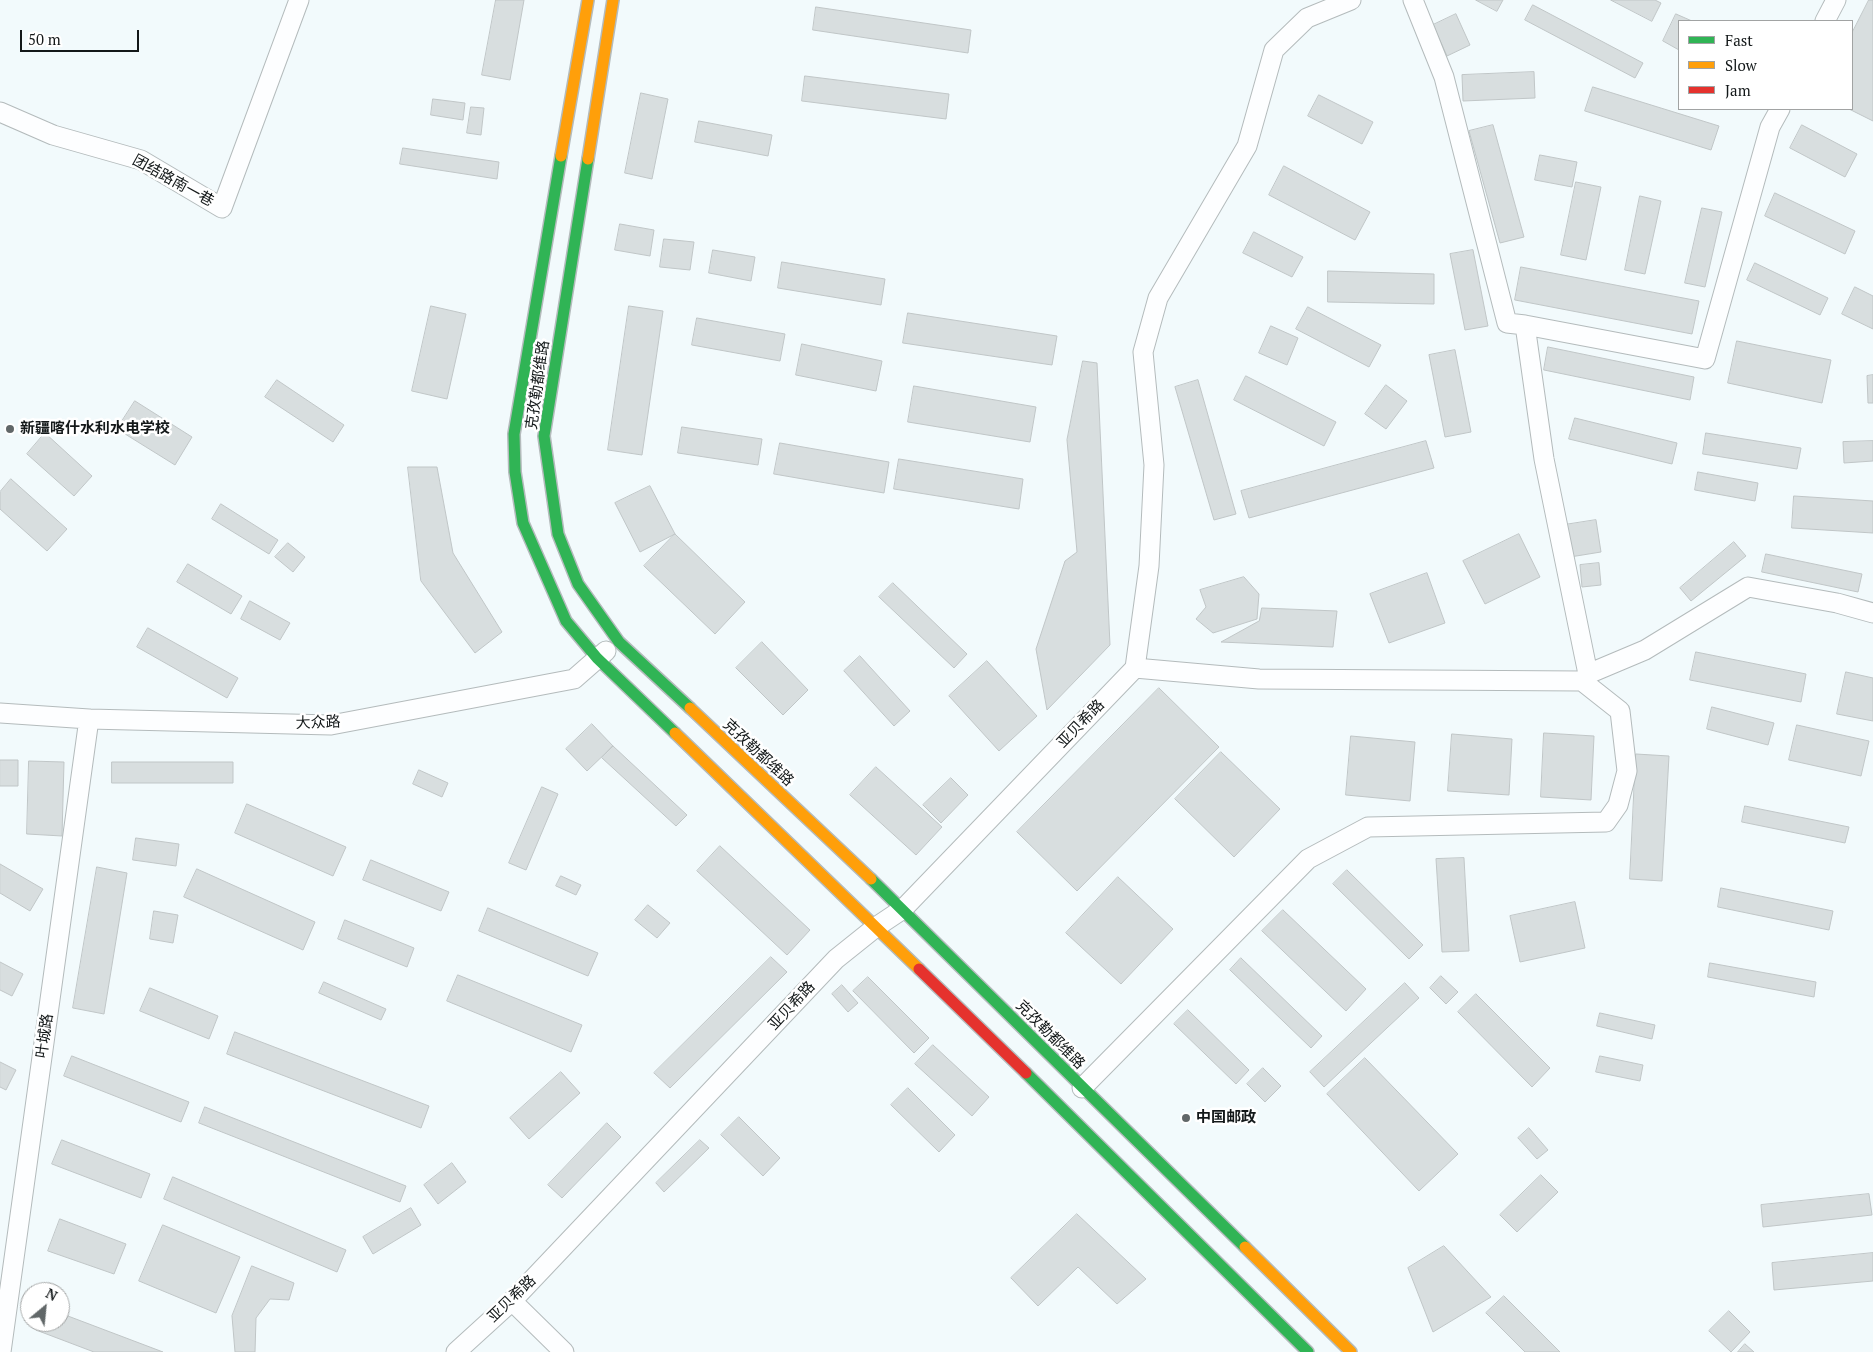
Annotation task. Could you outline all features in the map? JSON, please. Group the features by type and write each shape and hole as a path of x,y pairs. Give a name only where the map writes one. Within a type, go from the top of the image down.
{"main road":[{"name":"克孜勒都维路","path":"588,0 514,434 515,472 523,523 566,621 598,658 1062,1108 1308,1352"},
{"name":"克孜勒都维路","path":"613,0 544,436 558,534 578,584 619,642 902,909 1351,1352"}],"street":[{"name":"团结路南一巷","path":"0,112 53,135 141,160 222,208 299,0"},
{"path":"1350,0 1307,18 1274,50 1247,146 1158,298 1143,352 1154,465 1149,566 1135,668 1259,679 1585,678 1645,650 1748,586 1873,612"},
{"path":"1413,0 1444,77 1507,323 1705,359 1770,127 1779,110"},
{"path":"1826,20 1836,0"},
{"path":"1082,1088 1308,860 1368,827 1606,822 1618,805 1627,771 1620,711 1585,678 1544,459 1525,325"},
{"name":"大众路","path":"0,713 89,719 331,725 574,679 619,642"},
{"name":"亚贝希路","path":"456,1352 512,1301 836,959 902,909 1135,668"},
{"name":"叶城路","path":"1,1352 89,719"},
{"path":"512,1301 564,1352"}],"building":[{"path":"496,0 524,0 510,80 482,75"},
{"path":"1476,0 1503,0 1497,11"},
{"path":"1611,0 1655,0 1661,3 1652,21"},
{"path":"1869,0 1873,0 1873,121 1851,110 1853,110 1853,31"},
{"path":"1533,5 1643,63 1635,78 1525,20"},
{"path":"816,7 971,30 968,53 813,30"},
{"path":"1456,14 1470,45 1447,56 1433,25"},
{"path":"1676,14 1690,20 1678,20 1678,49 1663,41"},
{"path":"1534,72 1535,98 1463,101 1462,75"},
{"path":"805,76 949,94 946,119 802,101"},
{"path":"1593,87 1719,126 1711,150 1585,111"},
{"path":"641,93 668,99 652,179 625,173"},
{"path":"1319,95 1373,122 1362,144 1308,116"},
{"path":"433,99 465,103 463,120 431,115"},
{"path":"471,107 484,108 481,135 467,133"},
{"path":"699,121 772,135 768,156 695,142"},
{"path":"1493,125 1524,237 1500,243 1469,131"},
{"path":"1802,125 1857,154 1845,177 1790,148"},
{"path":"403,148 499,162 497,179 400,164"},
{"path":"1540,155 1577,162 1572,187 1535,180"},
{"path":"1284,166 1370,212 1355,240 1269,195"},
{"path":"1576,182 1601,187 1586,260 1561,255"},
{"path":"1775,193 1855,231 1845,254 1765,216"},
{"path":"1640,196 1661,201 1645,274 1625,270"},
{"path":"1702,208 1722,212 1705,287 1685,283"},
{"path":"620,224 654,230 650,256 615,250"},
{"path":"1254,232 1303,257 1292,277 1243,253"},
{"path":"664,239 694,242 690,270 660,267"},
{"path":"713,250 755,257 751,281 709,273"},
{"path":"1473,250 1488,326 1465,330 1450,254"},
{"path":"782,262 885,279 881,305 778,288"},
{"path":"1755,263 1828,298 1820,315 1747,280"},
{"path":"1521,267 1699,301 1692,334 1515,300"},
{"path":"1328,271 1434,274 1434,304 1328,302"},
{"path":"1855,287 1873,296 1873,329 1842,314"},
{"path":"431,306 466,314 447,399 412,391"},
{"path":"629,306 663,311 642,455 608,450"},
{"path":"1308,307 1381,345 1369,367 1296,329"},
{"path":"908,313 1057,336 1052,365 903,343"},
{"path":"697,318 785,334 780,361 692,345"},
{"path":"1271,326 1298,338 1287,365 1259,353"},
{"path":"1737,341 1831,360 1822,403 1728,383"},
{"path":"802,344 882,361 876,391 796,375"},
{"path":"1548,347 1694,377 1690,400 1544,370"},
{"path":"1455,350 1471,432 1445,437 1429,355"},
{"path":"1083,361 1097,363 1110,645 1047,710 1036,649 1065,561 1077,552 1067,440"},
{"path":"1873,375 1873,403 1868,403 1867,376"},
{"path":"1246,376 1336,422 1324,446 1234,400"},
{"path":"277,380 344,425 333,442 265,397"},
{"path":"1198,380 1236,514 1214,520 1175,387"},
{"path":"1386,385 1407,401 1386,429 1365,414"},
{"path":"914,386 1036,407 1030,442 908,422"},
{"path":"135,401 192,437 175,465 117,429"},
{"path":"1575,418 1677,443 1672,464 1569,439"},
{"path":"682,427 762,439 758,465 678,453"},
{"path":"45,433 92,476 74,496 27,454"},
{"path":"1706,433 1801,448 1797,469 1703,454"},
{"path":"1426,441 1434,468 1249,518 1241,491"},
{"path":"1873,441 1873,461 1844,463 1843,442"},
{"path":"780,443 889,462 884,493 774,474"},
{"path":"899,459 1023,479 1019,509 894,489"},
{"path":"408,467 437,467 453,553 502,632 475,653 421,581"},
{"path":"1698,472 1758,483 1755,501 1695,490"},
{"path":"11,479 67,529 47,551 0,509 0,492"},
{"path":"650,486 675,534 640,552 615,503"},
{"path":"1794,496 1873,501 1873,533 1792,528"},
{"path":"221,504 278,540 269,554 212,519"},
{"path":"1596,520 1601,552 1570,557 1564,525"},
{"path":"675,534 745,602 715,634 644,566"},
{"path":"1519,534 1540,577 1485,604 1463,561"},
{"path":"1734,542 1746,556 1691,601 1680,588"},
{"path":"288,543 305,557 293,572 275,557"},
{"path":"1766,554 1862,574 1858,592 1762,572"},
{"path":"1599,563 1601,585 1582,587 1580,565"},
{"path":"188,564 242,596 231,614 177,582"},
{"path":"1427,573 1445,623 1389,643 1370,594"},
{"path":"1244,577 1259,594 1257,619 1213,633 1196,619 1206,607 1200,590"},
{"path":"893,583 967,654 954,668 879,597"},
{"path":"250,601 290,623 280,640 241,619"},
{"path":"1262,608 1337,611 1333,647 1221,642 1259,621"},
{"path":"148,628 238,678 227,698 137,647"},
{"path":"762,642 808,690 783,715 736,668"},
{"path":"1696,652 1806,674 1801,702 1690,680"},
{"path":"860,656 910,711 894,726 844,671"},
{"path":"987,661 1037,716 999,751 949,696"},
{"path":"1846,672 1873,678 1873,721 1837,714"},
{"path":"1159,688 1219,747 1077,891 1017,832"},
{"path":"1712,707 1774,723 1768,745 1707,729"},
{"path":"592,724 613,746 587,771 566,749"},
{"path":"1797,725 1869,741 1861,776 1789,760"},
{"path":"1544,733 1594,736 1591,800 1541,797"},
{"path":"1452,734 1512,739 1509,795 1448,791"},
{"path":"1351,736 1415,742 1410,801 1346,795"},
{"path":"613,746 687,815 676,826 602,758"},
{"path":"1221,752 1280,809 1234,857 1175,799"},
{"path":"1636,754 1669,756 1662,881 1630,879"},
{"path":"0,760 18,760 18,786 0,786"},
{"path":"29,761 64,762 62,836 27,834"},
{"path":"112,762 233,762 233,783 112,783"},
{"path":"876,767 942,827 916,855 850,795"},
{"path":"419,770 448,783 442,797 413,784"},
{"path":"951,778 968,795 941,823 923,805"},
{"path":"542,787 558,794 526,870 509,863"},
{"path":"247,804 346,847 333,876 235,833"},
{"path":"1745,806 1849,827 1845,843 1742,822"},
{"path":"136,838 179,844 176,866 133,860"},
{"path":"720,846 810,930 787,955 697,871"},
{"path":"1464,858 1469,951 1442,952 1436,859"},
{"path":"371,860 449,892 441,911 363,880"},
{"path":"0,864 43,889 30,911 0,893"},
{"path":"97,867 127,873 104,1014 73,1008"},
{"path":"197,869 315,922 303,950 184,897"},
{"path":"1347,870 1423,945 1409,959 1333,884"},
{"path":"561,876 581,885 576,895 556,886"},
{"path":"1118,877 1173,929 1121,984 1066,933"},
{"path":"1721,888 1833,911 1829,930 1718,907"},
{"path":"1575,902 1585,948 1520,962 1510,916"},
{"path":"648,905 670,923 657,938 635,920"},
{"path":"488,908 598,953 588,976 479,931"},
{"path":"1283,910 1366,989 1346,1011 1262,931"},
{"path":"154,911 178,915 173,943 150,939"},
{"path":"345,920 414,948 407,967 338,939"},
{"path":"771,957 787,972 670,1088 654,1073"},
{"path":"1241,958 1322,1036 1311,1048 1230,970"},
{"path":"0,962 23,974 12,996 0,990"},
{"path":"1710,963 1816,982 1814,997 1708,977"},
{"path":"458,975 582,1025 571,1052 447,1001"},
{"path":"1441,976 1458,992 1446,1004 1430,988"},
{"path":"868,977 929,1038 914,1053 853,991"},
{"path":"324,982 386,1009 381,1020 319,993"},
{"path":"1405,983 1419,998 1324,1087 1310,1072"},
{"path":"842,985 858,1003 848,1012 832,994"},
{"path":"150,988 218,1016 209,1039 140,1011"},
{"path":"1476,994 1550,1068 1532,1087 1458,1012"},
{"path":"1188,1010 1249,1070 1236,1084 1174,1024"},
{"path":"1600,1013 1655,1025 1652,1039 1597,1026"},
{"path":"235,1032 429,1106 421,1128 227,1054"},
{"path":"933,1045 989,1097 972,1116 915,1064"},
{"path":"72,1056 189,1102 181,1122 64,1076"},
{"path":"1600,1056 1643,1065 1640,1081 1596,1072"},
{"path":"1365,1058 1458,1154 1419,1191 1327,1094"},
{"path":"0,1062 16,1070 6,1090 0,1087"},
{"path":"1263,1068 1281,1086 1265,1102 1247,1084"},
{"path":"561,1072 580,1093 529,1139 510,1118"},
{"path":"908,1088 955,1135 939,1152 891,1105"},
{"path":"205,1107 406,1186 400,1202 199,1123"},
{"path":"739,1117 780,1158 763,1176 721,1135"},
{"path":"607,1123 621,1137 562,1198 548,1185"},
{"path":"1529,1128 1548,1150 1537,1159 1518,1138"},
{"path":"62,1140 150,1174 141,1198 52,1164"},
{"path":"700,1140 709,1148 664,1192 656,1183"},
{"path":"452,1163 466,1182 438,1204 424,1185"},
{"path":"1541,1175 1558,1192 1517,1232 1500,1215"},
{"path":"173,1177 346,1250 337,1272 164,1199"},
{"path":"1869,1194 1872,1215 1763,1227 1761,1205"},
{"path":"411,1208 421,1225 373,1254 363,1237"},
{"path":"1077,1214 1146,1279 1117,1304 1078,1267 1038,1306 1011,1278"},
{"path":"60,1219 126,1244 114,1274 48,1251"},
{"path":"163,1225 240,1257 216,1313 139,1281"},
{"path":"1444,1246 1491,1297 1433,1332 1408,1268"},
{"path":"1873,1253 1873,1281 1774,1290 1772,1263"},
{"path":"252,1266 294,1283 289,1300 270,1299 256,1318 255,1352 235,1352 232,1316"},
{"path":"1504,1296 1560,1352 1525,1352 1486,1313"},
{"path":"1729,1311 1750,1332 1731,1352 1709,1331"},
{"path":"70,1317 163,1352 94,1352 41,1332 70,1332"},
{"path":"1745,1344 1754,1352 1738,1352"}],"traffic: fast":[{"path":"561,156 514,434 515,472 523,523 566,621 597,658 675,733"},
{"path":"588,159 544,436 558,534 578,584 619,642 690,708"},
{"path":"871,879 1245,1247"},
{"path":"1026,1073 1308,1352"}],"traffic: slow":[{"path":"561,156 588,0"},
{"path":"588,159 613,0"},
{"path":"690,708 871,879"},
{"path":"675,733 919,969"},
{"path":"1245,1247 1351,1352"}],"traffic: jam":[{"path":"919,969 1026,1073"}],"place":[{"name":"新疆喀什水利水电学校","path":"10,429"},
{"name":"中国邮政","path":"1186,1118"}]}
